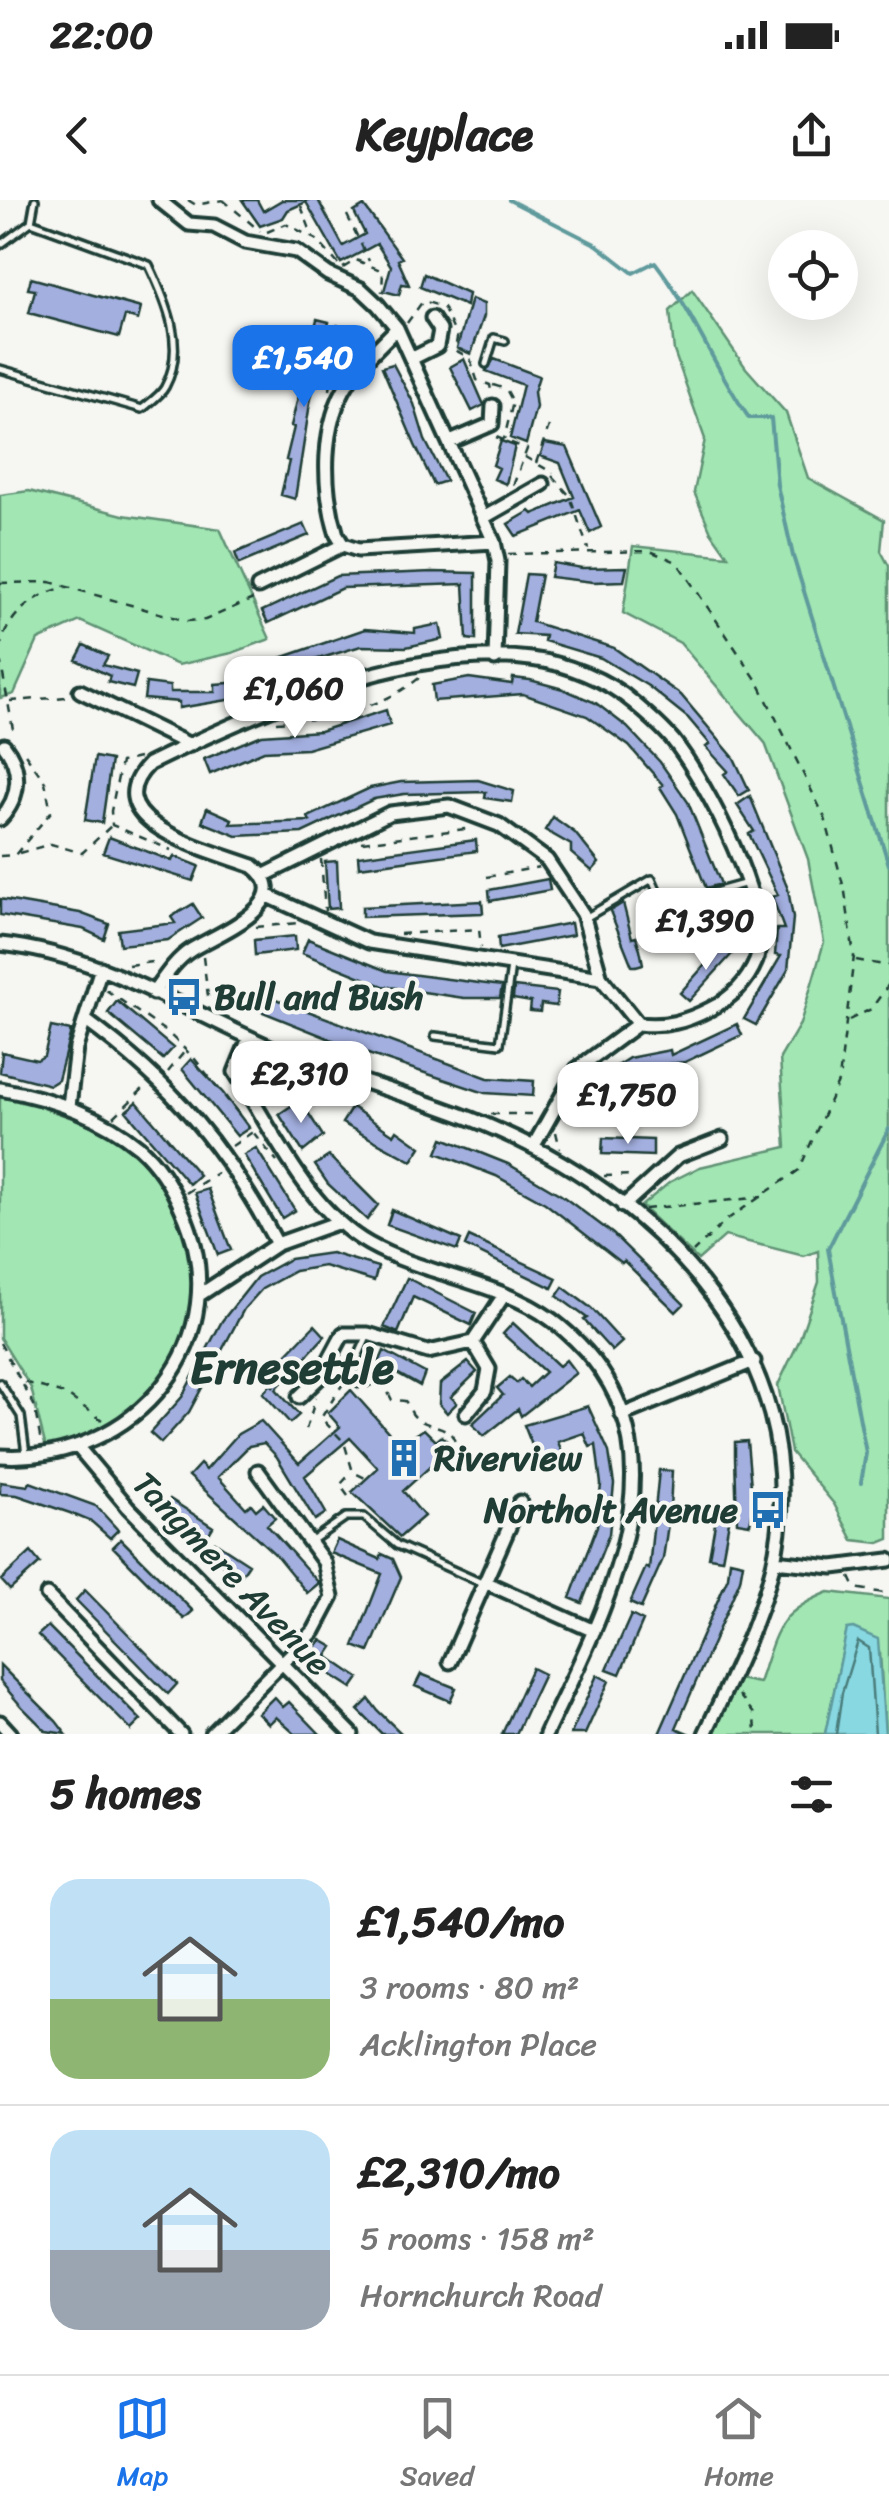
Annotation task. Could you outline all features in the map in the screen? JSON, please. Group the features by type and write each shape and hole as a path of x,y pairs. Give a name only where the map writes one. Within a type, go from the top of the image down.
{"street":[{"path":"158,200 189,224 214,226 245,242 296,251 328,274 361,290 397,328 485,517 495,548 496,659"},
{"path":"411,359 437,346 440,330 432,318"},
{"path":"343,545 332,519 329,488 327,453 333,416 350,379 397,328"},
{"path":"450,442 492,424 493,406"},
{"path":"485,517 543,484"},
{"path":"260,586 343,545 358,550 495,548"},
{"path":"533,1147 577,1068 638,1024 664,1027 696,1016 742,986 757,958 758,926 739,854 673,740 631,700 572,668 530,659 431,664 318,691 190,744 149,764 138,776 132,802 137,812 162,829 264,875 390,813 449,806 499,825 550,865 584,918 601,978 638,1024"},
{"path":"80,690 190,744"},
{"path":"0,819 14,799 16,786 14,758 4,745"},
{"path":"153,992 181,958 240,925 266,895 264,875"},
{"path":"266,895 368,942 601,978"},
{"path":"0,944 62,955 102,968 249,1038 456,1114 533,1147 626,1208 686,1262 723,1306 754,1361 776,1436 780,1513 774,1561 753,1628 706,1734"},
{"path":"69,1106 85,1020 102,968"},
{"path":"85,1020 158,1078 227,1158 277,1244"},
{"path":"249,1038 235,1072 321,1205 369,1244 504,1296 551,1320 602,1375 622,1414 632,1447 626,1549 594,1631 546,1734"},
{"path":"0,1089 69,1106 140,1148 155,1165 192,1232 201,1294 174,1372 140,1410 115,1430 77,1446 26,1458 0,1456"},
{"path":"626,1208 678,1156 722,1139"},
{"path":"201,1294 277,1244 339,1222"},
{"path":"299,1396 320,1377 343,1334 368,1334 428,1352 472,1342 504,1296"},
{"path":"466,1414 485,1391 489,1370 472,1342"},
{"path":"622,1414 754,1361"},
{"name":"Tangmere Avenue","path":"77,1446 128,1506 352,1734"},
{"path":"210,1734 319,1626 331,1604 327,1568 258,1471"},
{"path":"450,1662 520,1502"},
{"path":"774,1561 845,1567 889,1560"},
{"path":"485,1582 594,1631"},
{"path":"46,1594 180,1734"},
{"path":"0,1722 11,1734"}],"lane":[{"path":"0,245 31,222 35,200"},
{"path":"0,370 142,409 165,388 173,353 172,313 149,264 31,222"},
{"path":"486,364 494,338 505,342"},
{"path":"584,918 652,879 676,932"},
{"path":"664,906 747,883"},
{"path":"435,1036 495,1046 502,1042 512,963"},
{"path":"347,1380 368,1334"},
{"path":"0,1382 21,1416 26,1458"},
{"path":"310,1542 346,1517 364,1517 397,1546 485,1582"}],"path":[{"path":"188,200 196,205 223,200 264,234 286,224 315,239"},
{"path":"301,206 315,239 342,269 356,260 384,271 378,306"},
{"path":"348,215 369,262"},
{"path":"310,250 315,239"},
{"path":"397,328 414,319 411,312 423,301 442,308 457,338 455,350 470,358 477,380 506,388 513,402 504,440"},
{"path":"333,416 328,402 338,324"},
{"path":"490,385 493,406"},
{"path":"492,424 492,436 527,449 513,486 519,494 509,506"},
{"path":"536,464 549,426"},
{"path":"524,457 554,474 570,496 588,552"},
{"path":"543,484 554,474"},
{"path":"495,548 650,551 677,562 693,580 758,682 824,818 845,892 853,959 839,1080 799,1170 728,1219 686,1262"},
{"path":"0,583 69,586 187,622 205,620 265,593 260,586"},
{"path":"0,650 8,624 20,612 46,591 69,586"},
{"path":"0,658 15,743 45,782 52,812 15,854"},
{"path":"250,720 312,720 340,714 401,692 431,664"},
{"path":"8,701 68,696 80,690"},
{"path":"0,856 50,844 82,853 112,824"},
{"path":"335,840 352,843 499,825"},
{"path":"240,925 295,924 319,919 321,848"},
{"path":"487,877 550,865"},
{"path":"392,934 479,929 482,958"},
{"path":"202,945 210,1020"},
{"path":"102,968 181,958"},
{"path":"853,959 889,966"},
{"path":"96,983 186,1050 254,1131 275,1164 280,1160 275,1152 284,1147"},
{"path":"848,1020 871,1009 889,984"},
{"path":"119,1112 186,1050"},
{"path":"456,1114 552,1114 564,1164"},
{"path":"190,1191 254,1131"},
{"path":"582,1176 658,1174"},
{"path":"626,1208 762,1196"},
{"path":"0,1343 34,1405 44,1455"},
{"path":"306,1429 320,1377"},
{"path":"353,1472 344,1442 321,1418 347,1380 363,1390 381,1379 392,1400 405,1401 414,1416 448,1431 456,1446 456,1456"},
{"path":"23,1381 67,1396 115,1430"},
{"path":"353,1472 367,1478"},
{"path":"348,1496 340,1486 342,1478 353,1472"},
{"path":"845,1567 855,1588 889,1594"},
{"path":"729,1682 756,1715 756,1734"}],"green space":[{"path":"692,290 746,368 786,413 808,478 884,520 881,551 889,566 889,1539 879,1543 853,1540 834,1504 791,1452 778,1385 799,1341 819,1282 818,1251 804,1256 725,1236 698,1260 641,1206 670,1182 700,1167 786,1147 780,1058 800,1024 824,942 808,859 765,743 680,643 623,613 633,546 728,556 711,532 694,492 705,439 674,351 670,311"},
{"path":"29,491 123,515 220,529 270,639 232,653 178,665 80,621 38,640 14,694 0,698 0,495"},
{"path":"0,1095 58,1113 118,1142 160,1183 185,1232 192,1286 181,1338 153,1386 108,1424 46,1448 31,1388 0,1338"},
{"path":"829,1592 889,1599 889,1734 885,1734 880,1653 847,1630 825,1734 714,1734 738,1679 759,1683 775,1636 788,1616"}],"water":[{"path":"847,1629 878,1639 885,1734 825,1734"}],"building":[{"path":"242,200 257,200 263,211 282,200 318,200 343,246 365,234 354,212 364,206 402,258 398,260 409,285 402,284 399,295 384,291 391,266 377,244 341,263 306,202 288,210 283,218 260,226"},
{"path":"424,274 468,294 466,306 420,287"},
{"path":"31,278 141,308 138,320 125,316 119,337 29,313 35,290 28,289"},
{"path":"471,299 484,304 484,316 471,354 457,348"},
{"path":"317,319 329,322 310,403 295,499 281,495 294,427 291,426"},
{"path":"464,359 484,405 472,411 450,367"},
{"path":"494,359 539,376 526,444 510,438 523,385 486,371"},
{"path":"393,364 446,481 434,485 415,445 382,367"},
{"path":"501,441 515,446 506,484 494,479 499,468 493,465"},
{"path":"545,443 567,447 601,527 590,533 580,510 516,536 508,524 530,511 533,514 574,497 560,463 540,456"},
{"path":"304,524 309,535 239,564 235,553"},
{"path":"553,563 582,568 627,567 624,581 593,582 550,577"},
{"path":"476,573 476,640 467,639 464,584 342,588 268,623 262,611 337,576"},
{"path":"526,574 541,575 532,622 614,648 681,695 734,758 749,790 739,796 724,774 728,771 706,747 710,744 688,718 648,686 601,658 544,641 545,636 515,634"},
{"path":"440,624 443,639 406,647 361,646 295,666 246,697 179,708 179,702 144,699 146,683 170,686 170,692 215,692 215,684 244,682 278,659 365,629 415,633 415,629"},
{"path":"84,645 108,656 103,665 137,674 133,688 108,682 110,676 76,660"},
{"path":"469,678 512,684 513,678 563,689 596,703 627,727 660,762 688,802 721,884 706,888 677,814 660,787 663,785 629,746 587,716 523,694 434,701 432,685"},
{"path":"386,710 390,725 307,749 264,751 210,774 204,759 262,735 320,731"},
{"path":"95,757 111,760 102,823 85,820"},
{"path":"478,780 514,791 512,802 485,798 486,792 404,794 374,799 302,833 237,836 202,822 207,808 232,819 230,824 310,821 308,817 370,788 401,782"},
{"path":"750,796 788,889 793,918 788,970 756,1025 744,1019 781,956 775,955 777,929 784,929 772,897 778,895 749,834 754,831 737,805"},
{"path":"553,817 575,833 599,863 592,871 571,853 571,845 545,830"},
{"path":"109,837 172,861 174,856 199,866 193,881 103,853"},
{"path":"476,840 477,851 359,867 358,856"},
{"path":"337,861 339,908 328,909 325,862"},
{"path":"548,879 550,890 490,901 489,890"},
{"path":"726,895 737,942 722,946 711,900"},
{"path":"0,899 80,913 109,924 104,939 83,929 0,915"},
{"path":"482,901 483,913 362,917 362,907"},
{"path":"623,903 632,938 636,937 640,949 643,964 636,966 632,966 610,911"},
{"path":"193,904 202,918 168,940 120,945 118,930 175,923 171,917"},
{"path":"571,923 573,935 499,949 498,937"},
{"path":"295,936 296,950 255,955 254,940"},
{"path":"308,939 387,971 502,986 500,998 464,998 383,986 302,953"},
{"path":"722,946 732,954 689,1001 680,993"},
{"path":"514,987 558,992 556,1006 541,1004 540,1012 530,1011 531,1002 513,999"},
{"path":"254,991 488,1078 534,1081 533,1096 485,1093 365,1053 248,1006"},
{"path":"117,1001 173,1048 163,1059 108,1013"},
{"path":"737,1024 742,1035 685,1062 635,1068 607,1085 591,1106 582,1099 598,1078 629,1058 670,1050 671,1055"},
{"path":"51,1027 71,1031 58,1080 50,1085 0,1072 2,1052 37,1060 44,1056"},
{"path":"191,1059 249,1128 237,1136 182,1069"},
{"path":"300,1100 323,1136 303,1152 279,1114"},
{"path":"137,1102 199,1175 189,1184 126,1111"},
{"path":"352,1107 394,1135 397,1130 421,1147 412,1161 342,1123"},
{"path":"443,1138 508,1164 561,1195 613,1234 684,1304 676,1312 624,1261 545,1203 496,1176 437,1153"},
{"path":"603,1138 653,1140 653,1156 602,1154"},
{"path":"256,1148 295,1210 282,1218 244,1155"},
{"path":"329,1156 378,1205 367,1220 328,1184 315,1165"},
{"path":"208,1189 231,1250 218,1255 195,1193"},
{"path":"392,1210 461,1240 457,1250 387,1225"},
{"path":"469,1237 557,1278 552,1288 465,1246"},
{"path":"331,1253 378,1267 374,1281 324,1266 295,1271 262,1289 244,1309 189,1412 161,1443 150,1433 182,1397 222,1321 257,1277 290,1259"},
{"path":"407,1278 476,1313 471,1325 413,1297 398,1333 384,1327"},
{"path":"563,1287 591,1308 622,1342 612,1351 584,1320 587,1318 557,1296"},
{"path":"513,1323 559,1366 566,1360 576,1373 521,1416 518,1409 484,1436 472,1424 503,1395 497,1388 510,1377 517,1383 521,1379 529,1387 545,1372 503,1334"},
{"path":"315,1325 325,1336 276,1389 299,1415 290,1423 263,1393 271,1384 274,1387 267,1378 274,1367"},
{"path":"384,1351 425,1373 420,1386 379,1363"},
{"path":"468,1362 477,1372 451,1397 457,1403 447,1413 439,1404 440,1384"},
{"path":"351,1390 400,1445 424,1429 436,1441 442,1436 452,1447 403,1491 424,1516 400,1537 352,1492 378,1468 350,1438 305,1476 326,1513 315,1520 277,1457 264,1443 249,1446 218,1477 246,1508 251,1504 256,1510 263,1504 275,1518 267,1525 319,1583 307,1593 276,1555 189,1476 200,1464 206,1470 238,1434 261,1421 299,1463 340,1427 328,1413"},
{"path":"588,1406 609,1452 614,1484 609,1534 582,1603 570,1598 597,1526 601,1484 596,1445 590,1447 584,1433 558,1442 563,1454 539,1463 524,1425"},
{"path":"747,1441 753,1509 750,1524 737,1522 735,1442"},
{"path":"659,1470 672,1471 670,1510 663,1559 641,1608 630,1603 646,1567 649,1569"},
{"path":"0,1482 28,1486 30,1482 96,1506 118,1530 110,1538 92,1522 70,1513 17,1495 0,1494"},
{"path":"170,1499 213,1527 207,1537 163,1510"},
{"path":"716,1518 729,1521 722,1559 709,1557"},
{"path":"121,1539 193,1611 184,1619 113,1547"},
{"path":"337,1540 380,1559 382,1554 393,1559 401,1577 369,1652 354,1646 382,1574 331,1553"},
{"path":"215,1542 249,1564 241,1576 207,1555"},
{"path":"31,1552 40,1563 10,1590 1,1580"},
{"path":"730,1560 743,1563 740,1580 676,1728 690,1734 659,1734 728,1577"},
{"path":"85,1590 177,1684 168,1694 76,1600"},
{"path":"631,1615 643,1621 620,1674 607,1669"},
{"path":"48,1626 141,1720 131,1730 38,1635"},
{"path":"321,1640 333,1647 327,1656 359,1678 352,1688 319,1667 325,1658 313,1651"},
{"path":"0,1665 66,1734 46,1731 21,1706 0,1681"},
{"path":"532,1668 544,1674 516,1734 502,1734"},
{"path":"421,1674 456,1688 450,1701 415,1686"},
{"path":"597,1675 609,1681 585,1734 571,1734"},
{"path":"274,1697 283,1707 289,1702 320,1734 295,1734 276,1717 269,1724 258,1713"},
{"path":"369,1699 402,1734 382,1734 358,1710"}],"waterway":[{"path":"509,200 597,245 633,273 655,262 749,418 771,418 777,485 793,556 889,865"},
{"path":"861,1483 866,1453 828,1249 889,1129"}],"place":[{"name":"Bull and Bush","path":"184,997"},
{"name":"Riverview","path":"404,1458"},
{"name":"Northolt Avenue","path":"768,1510"}],"district":[{"name":"Ernesettle","path":"292,1368"}]}
